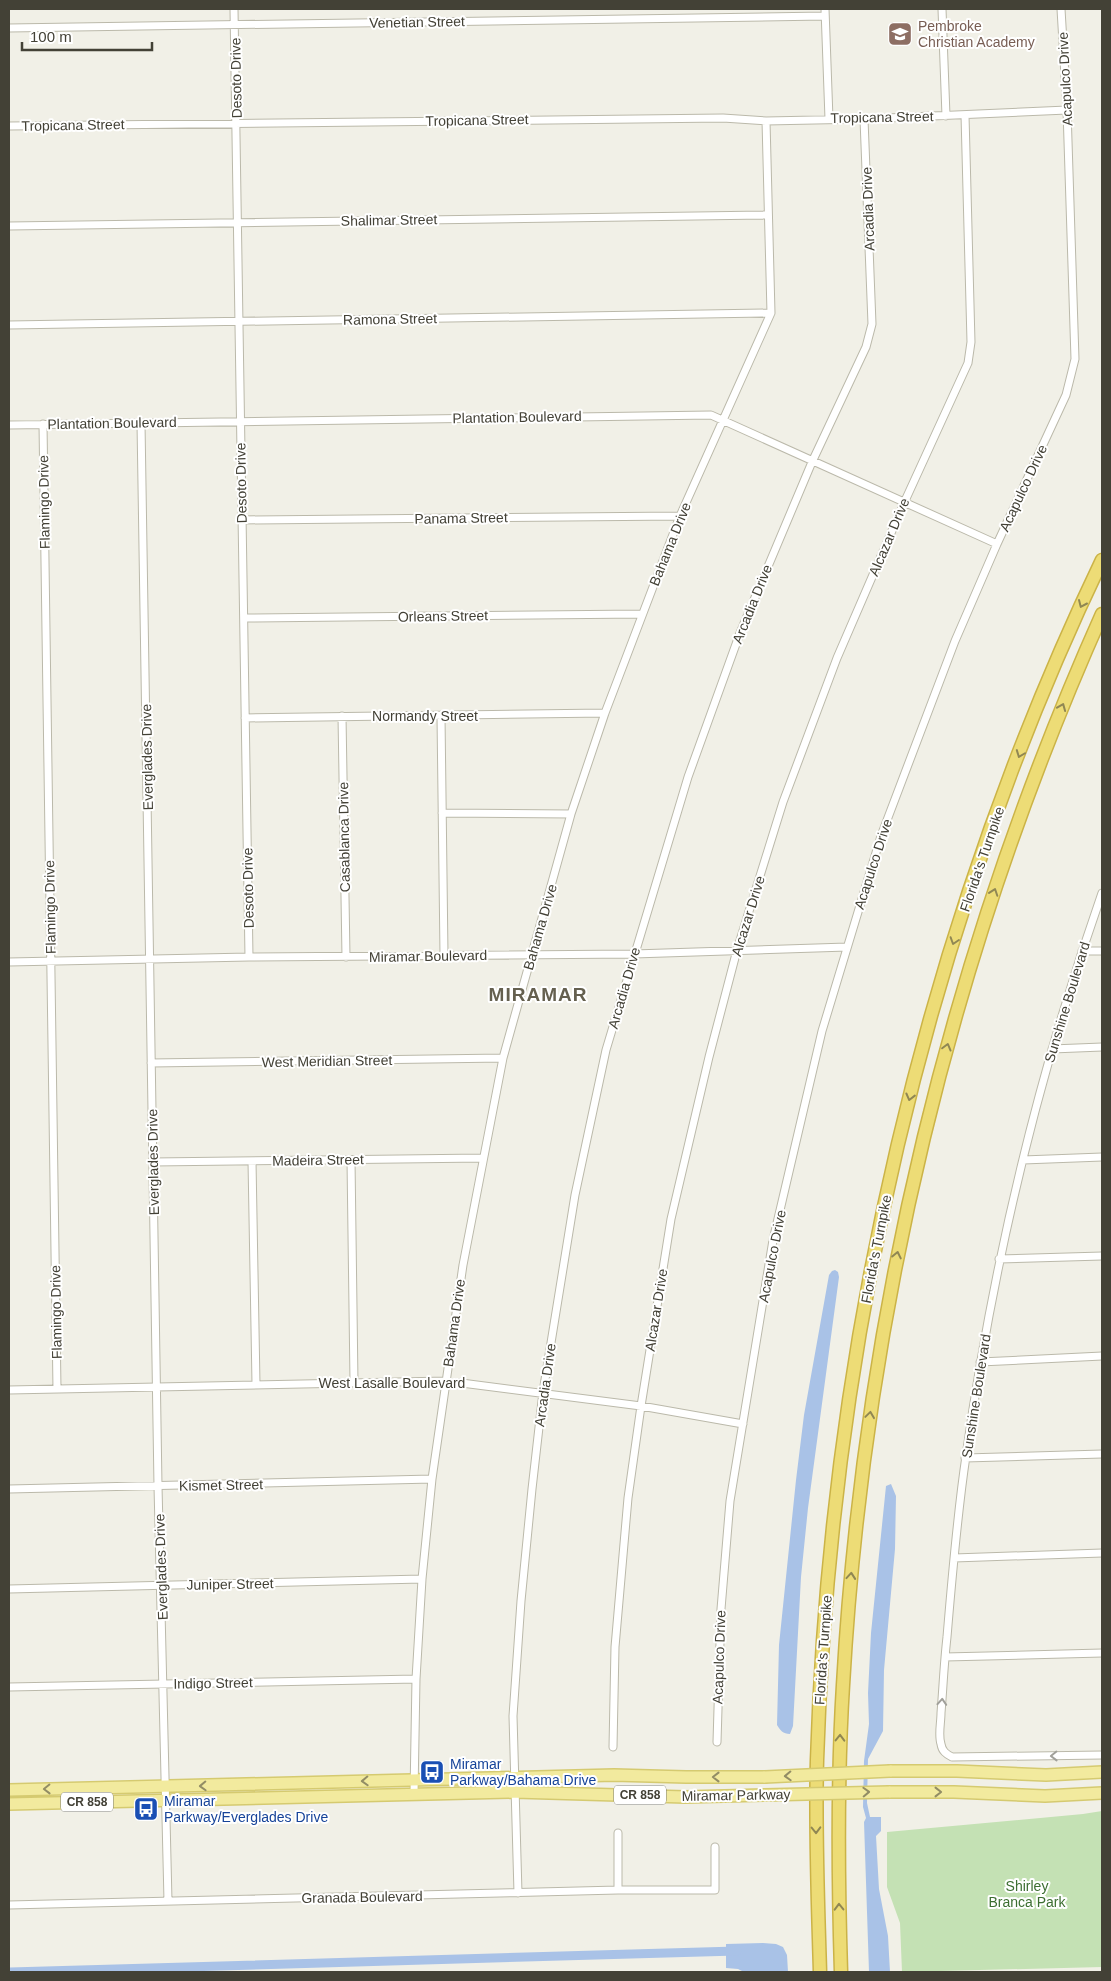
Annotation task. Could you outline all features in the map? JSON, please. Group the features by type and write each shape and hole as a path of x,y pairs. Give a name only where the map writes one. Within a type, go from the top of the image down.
{"highway":[{"name":"Florida's Turnpike","path":"820,1972 816,1818 818,1717 824,1628 834,1510 847,1411 881,1222 926,1034 981,861 1038,708 1102,560"},
{"name":"Florida's Turnpike","path":"841,1972 838,1805 845,1640 864,1457 894,1270 932,1100 978,942 1007,852 1042,758 1102,614"}],"main road":[{"name":"Miramar Parkway","path":"9,1790 614,1775 765,1777 890,1771 957,1771 1046,1775 1102,1772"},
{"name":"Miramar Parkway","path":"9,1804 516,1792 685,1797 890,1792 954,1792 1045,1796 1102,1793"}],"street":[{"name":"Desoto Drive","path":"234,9 249,957"},
{"path":"942,9 946,116"},
{"name":"Acapulco Drive","path":"716,1742 720,1609 730,1501 774,1240 822,1031 881,836 955,641 997,544 1066,395 1075,359 1067,110 1061,9"},
{"name":"Venetian Street","path":"9,28 825,12"},
{"path":"825,12 829,119"},
{"name":"Tropicana Street","path":"9,126 723,118 766,121 864,119 1067,110"},
{"name":"Alcazar Drive","path":"613,1747 615,1647 628,1498 671,1219 709,1057 737,950 783,802 837,658 904,503 968,363 971,342 965,115"},
{"name":"Arcadia Drive","path":"518,1894 513,1716 521,1602 543,1392 575,1194 606,1050 697,750 740,633 812,462 866,347 872,324 864,119"},
{"name":"Bahama Drive","path":"414,1794 416,1679 422,1579 432,1479 463,1265 504,1058 571,814 605,713 680,516 771,314 766,121"},
{"name":"Shalimar Street","path":"9,226 768,215"},
{"name":"Ramona Street","path":"9,325 771,314"},
{"name":"Plantation Boulevard","path":"9,425 711,415 724,419 812,462 997,544"},
{"name":"Everglades Drive","path":"141,423 158,1486 168,1900"},
{"name":"Flamingo Drive","path":"43,424 57,1389"},
{"name":"Panama Street","path":"241,520 680,516"},
{"name":"Orleans Street","path":"244,618 642,614"},
{"name":"Normandy Street","path":"245,718 605,713"},
{"name":"Casablanca Drive","path":"342,716 346,957"},
{"path":"441,716 444,955"},
{"path":"442,813 571,814"},
{"name":"Sunshine Boulevard","path":"1102,893 1052,1048 1022,1160 999,1259 965,1458 945,1657 940,1737 942,1748 947,1755 952,1757 1102,1755"},
{"name":"Miramar Boulevard","path":"9,962 249,957 634,954 847,947"},
{"path":"1082,951 1102,951"},
{"path":"1052,1048 1102,1047"},
{"name":"West Meridian Street","path":"151,1063 504,1058"},
{"path":"1022,1160 1102,1157"},
{"name":"Madeira Street","path":"153,1162 483,1158"},
{"path":"352,1160 354,1382"},
{"path":"252,1161 256,1384"},
{"path":"999,1259 1102,1256"},
{"path":"980,1362 1102,1356"},
{"name":"West Lasalle Boulevard","path":"9,1390 446,1381 641,1406 743,1424"},
{"path":"965,1458 1102,1454"},
{"name":"Kismet Street","path":"9,1490 432,1479"},
{"path":"954,1558 1102,1553"},
{"name":"Juniper Street","path":"9,1589 422,1579"},
{"path":"945,1657 1102,1653"},
{"name":"Indigo Street","path":"9,1687 416,1679"},
{"path":"618,1833 618,1890"},
{"name":"Granada Boulevard","path":"9,1905 168,1900 518,1894 618,1890 715,1890 715,1847"}],"green space":[{"name":"Shirley Branca Park","path":"1102,1811 1102,1967 902,1972 900,1923 887,1887 887,1832"}],"water":[{"path":"835,1270 838,1272 839,1277 808,1508 801,1577 793,1726 790,1734 788,1734 777,1725 779,1645 804,1415 829,1275"},
{"path":"891,1484 896,1496 895,1549 884,1670 883,1731 868,1759 867,1803 870,1817 881,1817 881,1831 876,1836 879,1889 888,1936 890,1972 869,1972 864,1822 866,1818 863,1807 864,1761 869,1724 868,1693 871,1633 886,1486"},
{"path":"726,1944 776,1944 783,1947 787,1955 788,1972 744,1972 738,1969 726,1968"}],"waterway":[{"path":"10,1972 737,1951"}],"place":[{"name":"Pembroke Christian Academy","path":"900,34"},
{"name":"Miramar Parkway/Bahama Drive","path":"432,1772"},
{"name":"Miramar Parkway/Everglades Drive","path":"146,1809"}],"district":[{"name":"MIRAMAR","path":"538,994"}]}
